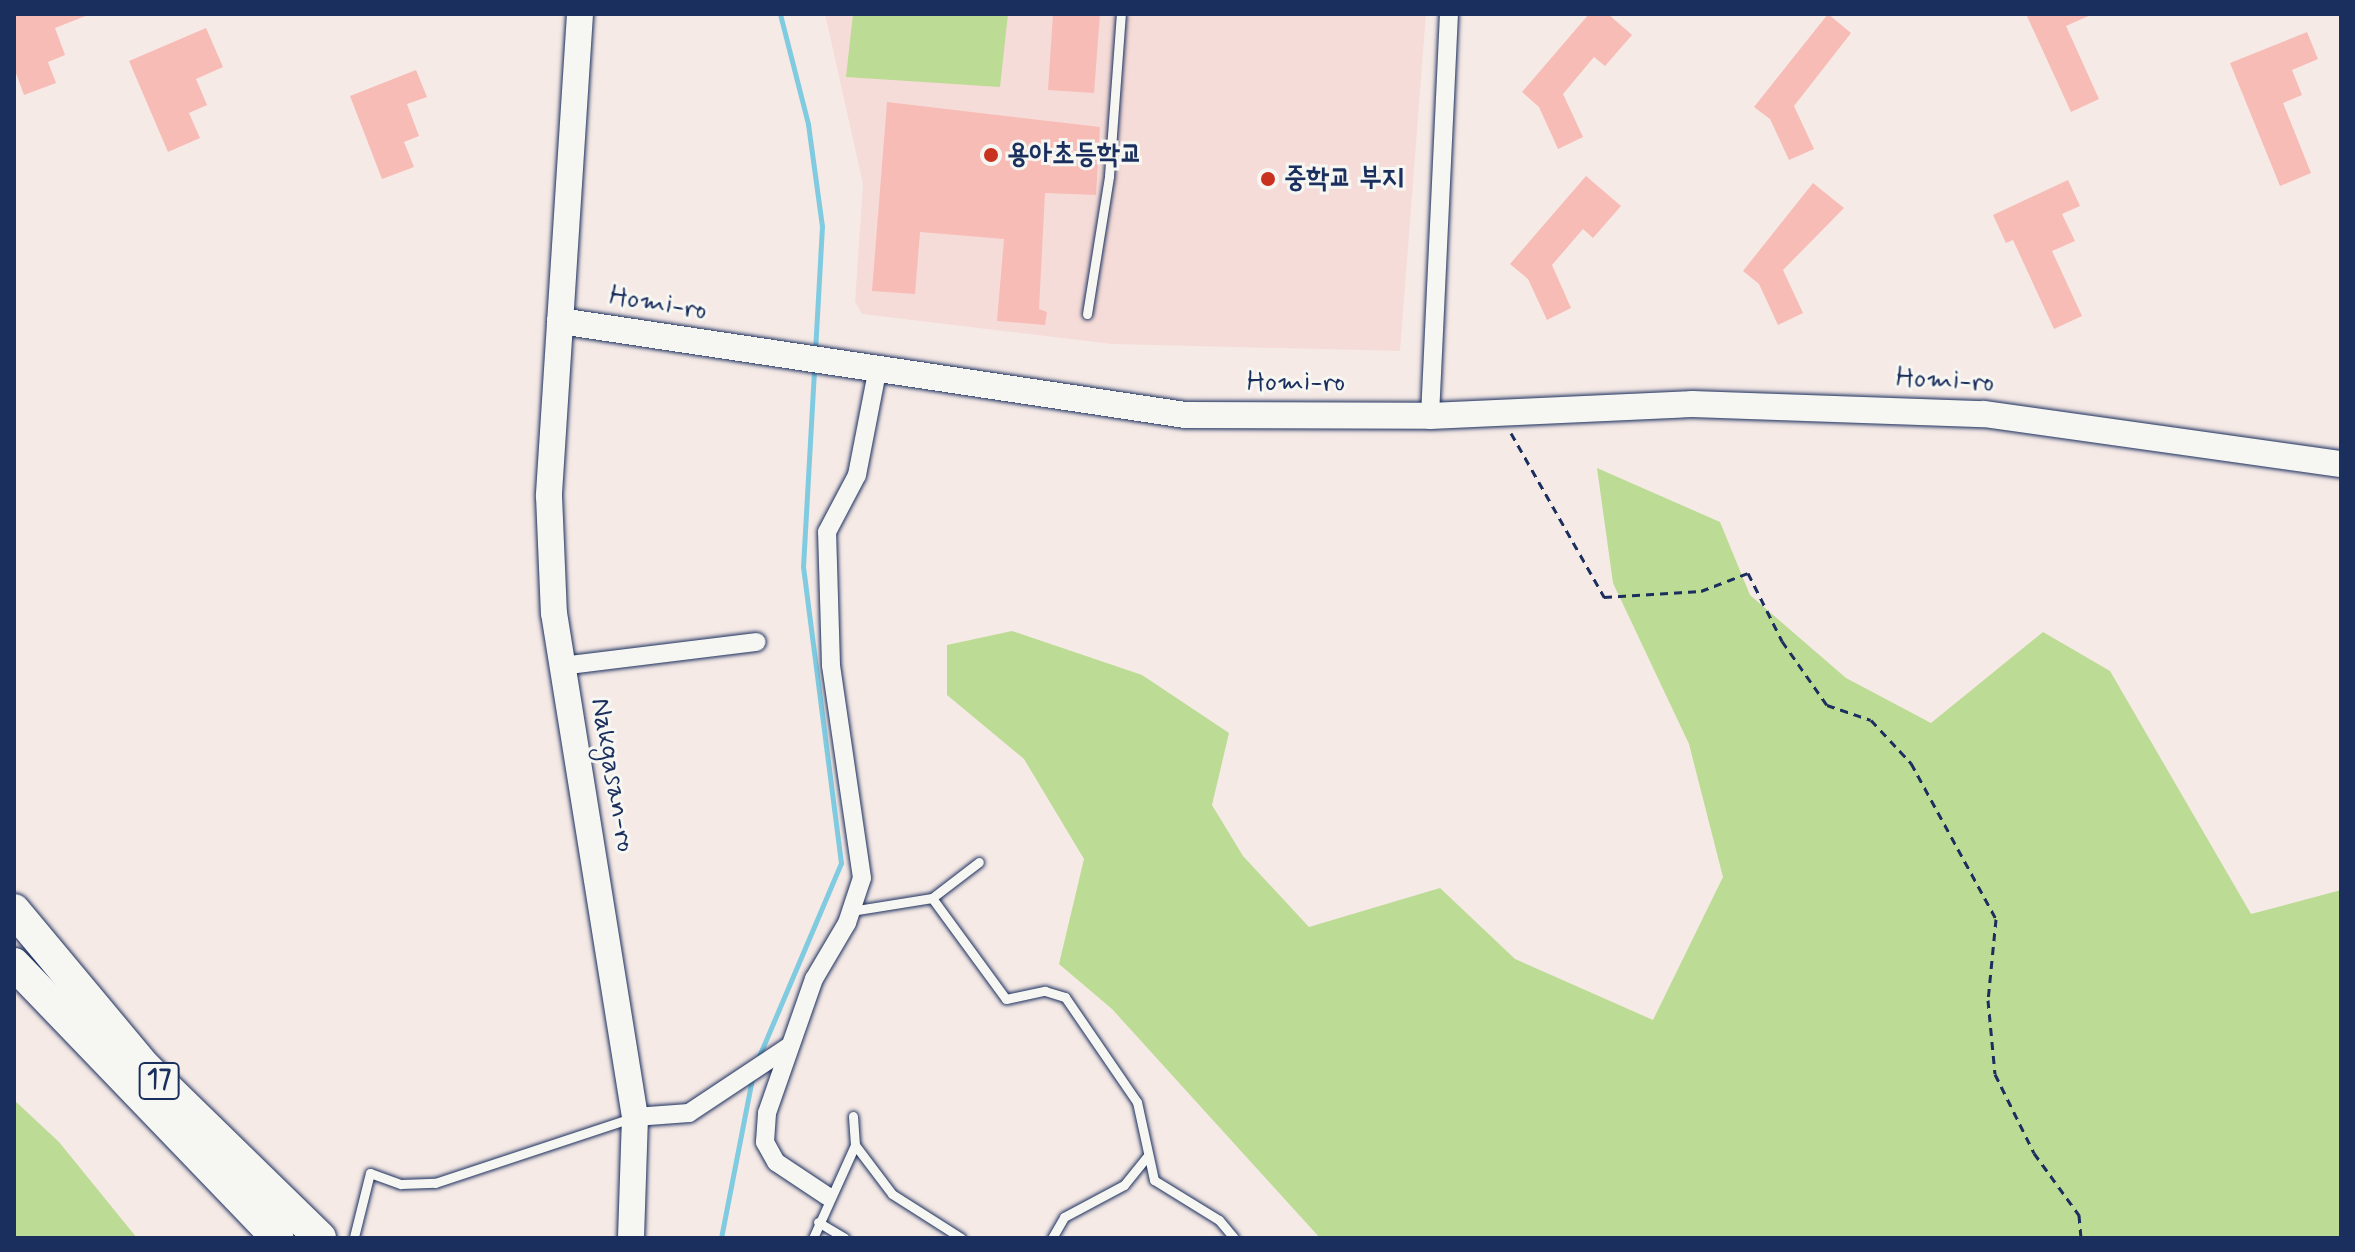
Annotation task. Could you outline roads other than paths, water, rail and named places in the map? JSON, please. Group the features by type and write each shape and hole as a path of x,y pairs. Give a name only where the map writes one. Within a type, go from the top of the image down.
{"highway":[{"name":"17","path":"14,910 144,1066 320,1238"},
{"name":"17","path":"14,964 278,1238"}],"street":[{"path":"560,321 580,14"},
{"path":"1430,416 1449,14"},
{"name":"Homi-ro","path":"560,321 877,372 1185,415 1430,416 1692,404 1984,414 2341,464"},
{"name":"Nakgasan-ro","path":"560,321 549,496 561,666 635,1117 631,1238"},
{"path":"827,1196 776,1162 765,1142 767,1113 814,979 851,911 862,878 831,665 827,532 857,475 877,372"},
{"path":"561,666 757,642"},
{"path":"635,1117 689,1113 731,1091 790,1046"}],"lane":[{"path":"1087,314 1109,176 1121,14"},
{"path":"851,911 932,898 979,862"},
{"path":"932,898 1006,999 1045,991 1065,997 1093,1030 1137,1102 1154,1180 1234,1238"},
{"path":"813,1238 827,1196 855,1145 853,1116"},
{"path":"354,1237 370,1173 401,1184 435,1183 635,1117"},
{"path":"855,1145 892,1194 961,1238"},
{"path":"1052,1238 1064,1217 1124,1185 1147,1157"},
{"path":"818,1222 845,1238"}],"waterway":[{"path":"780,14 808,124 822,226 815,350"},
{"path":"757,1061 841,863 803,567 814,368"},
{"path":"721,1238 752,1078"}],"place":[{"name":"용아초등학교","path":"991,155"},
{"name":"중학교 부지","path":"1268,179"}]}
